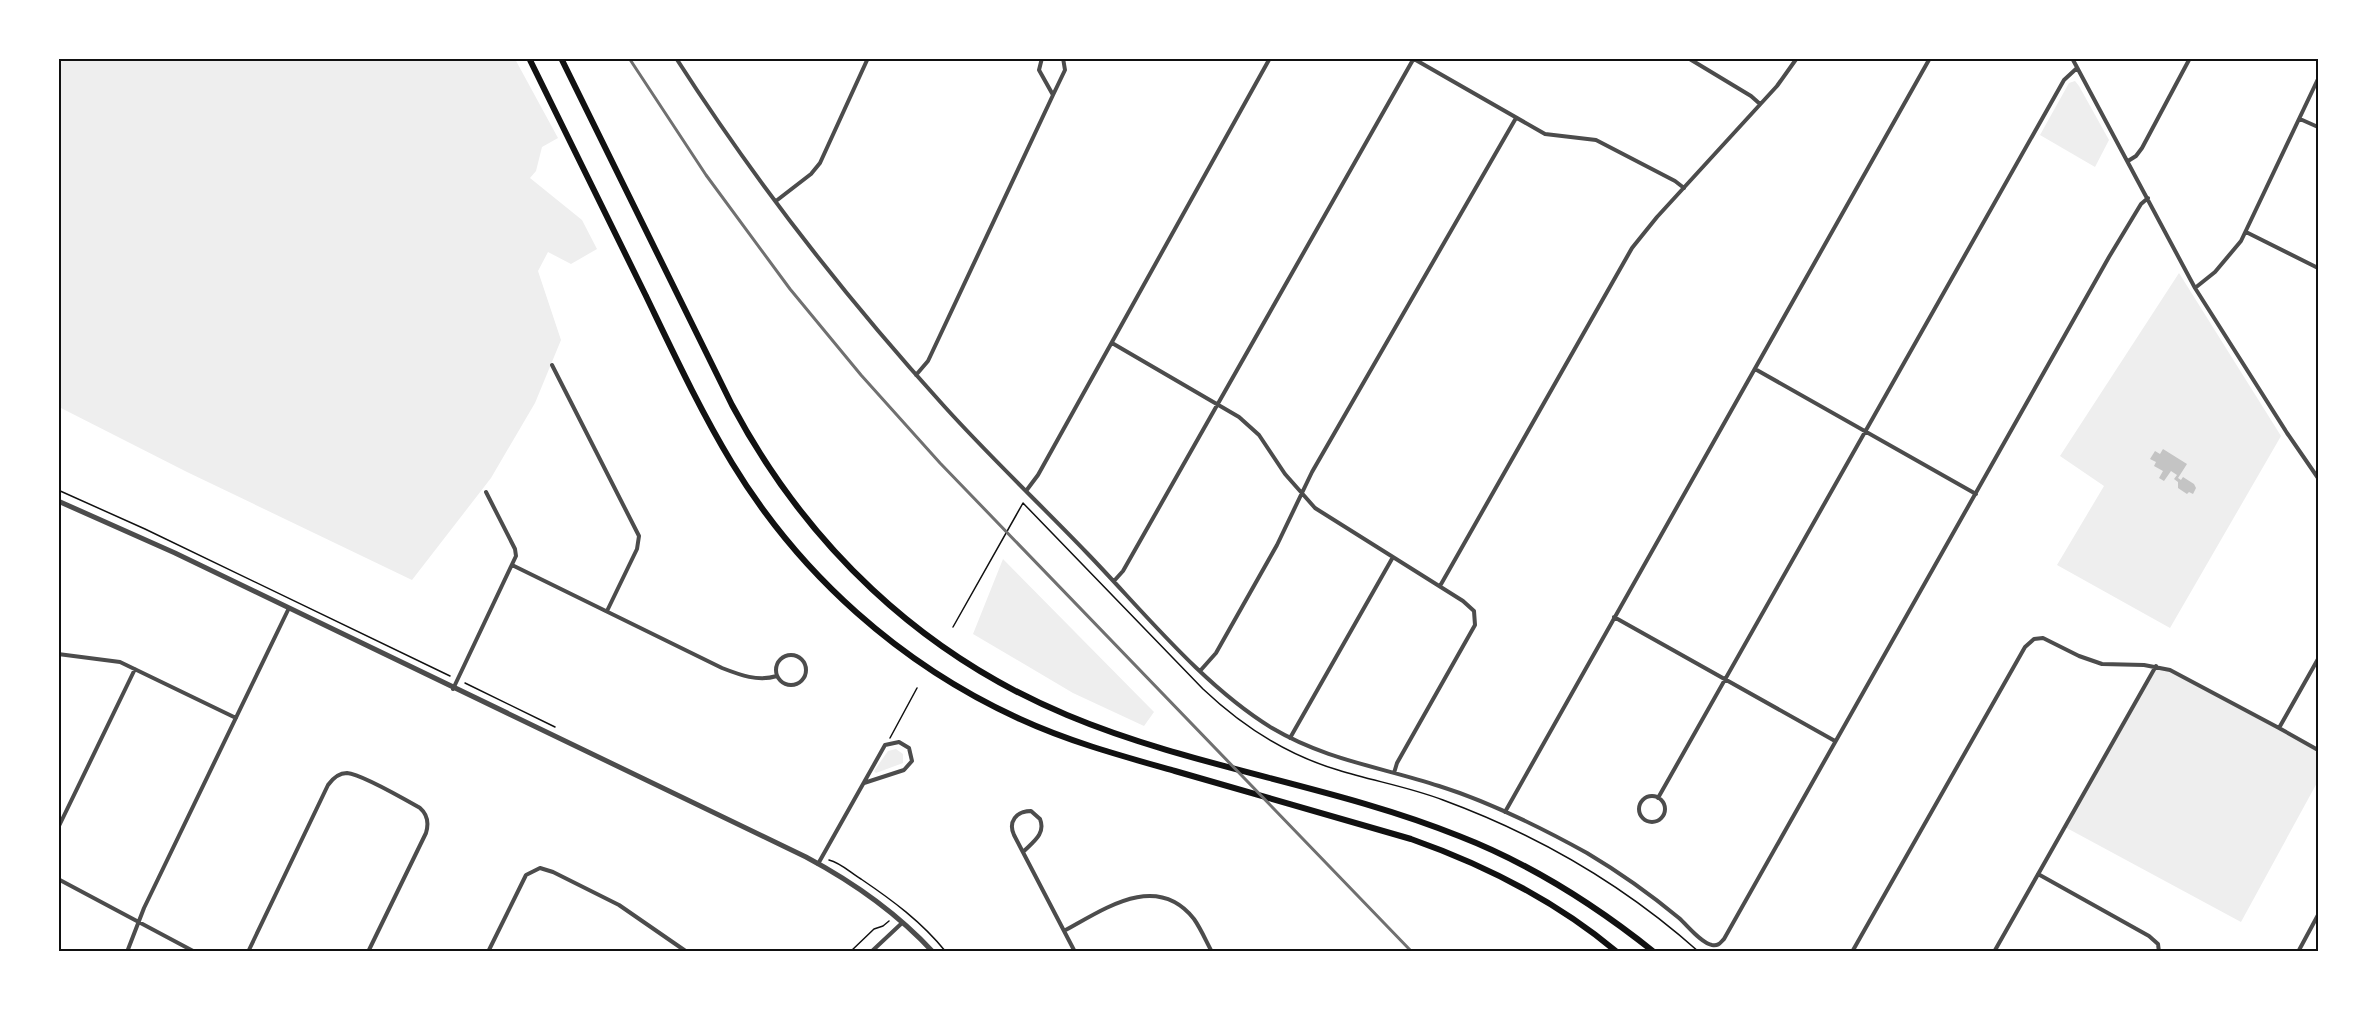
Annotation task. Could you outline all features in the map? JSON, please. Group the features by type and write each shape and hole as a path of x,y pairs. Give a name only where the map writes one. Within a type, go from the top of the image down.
{"main road":[{"path":"529,58 716,435 762,508 816,573 854,610 896,645 950,682 993,706 1076,741 1278,802 1411,839 1458,856 1556,907 1617,951"},
{"path":"561,58 741,423 781,488 833,553 904,619 986,675 1077,719 1195,757 1390,812 1482,845 1535,870 1587,902 1654,951"}],"street":[{"path":"676,58 717,120 776,201 860,309 916,375 1200,671 1233,701 1290,738 1336,758 1440,786 1505,812 1556,837 1605,865 1713,945 1724,939 2136,211 2148,198"},
{"path":"776,201 811,174 820,163 868,58"},
{"path":"1042,58 1039,70 1053,95"},
{"path":"916,375 928,361 1053,95 1065,69 1063,58"},
{"path":"1026,491 1038,475 1270,58"},
{"path":"1688,58 1751,96 1760,104"},
{"path":"1440,586 1632,248 1782,80 1797,58"},
{"path":"1505,812 1930,58"},
{"path":"2072,58 2195,288 2287,433 2319,478"},
{"path":"2128,161 2142,148 2190,58"},
{"path":"1114,580 1123,571 1414,59 1548,135 1586,137 1596,140 1675,181 1684,188"},
{"path":"1658,798 2064,80 2077,68"},
{"path":"2195,288 2222,265 2246,232 2319,79"},
{"path":"1200,671 1216,653 1277,545 1312,472 1516,117"},
{"path":"2300,118 2319,127"},
{"path":"2246,232 2319,268"},
{"path":"1112,343 1239,417 1259,435 1280,467 1315,508 1440,586 1470,607 1475,614 1476,622 1397,763 1394,773"},
{"path":"552,365 639,536 637,549 607,611"},
{"path":"1755,369 1976,494"},
{"path":"453,689 512,565 515,549 486,492"},
{"path":"58,501 123,529 818,864 902,922 933,951"},
{"path":"1290,738 1393,557"},
{"path":"512,565 731,671 766,679 777,676"},
{"path":"127,951 138,921 288,610"},
{"path":"1614,617 1835,741"},
{"path":"1852,951 2028,642 2037,638 2046,639 2079,656 2102,664 2156,666 2170,670 2319,750"},
{"path":"58,654 117,661 236,718"},
{"path":"784,656 796,656 804,663 804,676 797,683 784,683 777,676 776,666 784,656"},
{"path":"2279,728 2319,659"},
{"path":"1994,951 2156,666"},
{"path":"58,828 135,669"},
{"path":"818,864 885,745 899,742 909,748 912,761 907,769 864,783"},
{"path":"248,951 328,785 334,778 346,773 420,808 428,822 426,833 368,951"},
{"path":"1650,796 1658,798 1663,804 1663,816 1653,822 1645,820 1639,813 1640,804 1650,796"},
{"path":"1023,852 1042,829 1038,816 1028,811 1017,815 1011,825 1023,852 1075,951"},
{"path":"488,951 526,875 540,868 553,872 619,905 687,951"},
{"path":"2038,874 2150,936 2158,944 2159,951"},
{"path":"58,879 195,951"},
{"path":"1064,931 1124,900 1152,896 1169,900 1188,913 1212,951"},
{"path":"2298,951 2319,915"},
{"path":"871,951 902,922"}],"path":[{"path":"58,490 145,529 448,675"},
{"path":"953,627 1023,503 1203,689 1253,729 1293,752 1339,770 1440,798 1509,826 1556,849 1611,882 1658,916 1699,951"},
{"path":"1031,511 1034,507"},
{"path":"890,738 917,688"},
{"path":"1509,826 1510,822"},
{"path":"850,951 874,929 883,926"}],"shaded area":[{"path":"58,59 515,59 558,138 542,147 536,171 530,178 582,220 597,249 571,264 548,252 538,271 561,340 535,403 491,478 412,580 187,472 59,407"},
{"path":"2075,81 2109,140 2095,167 2040,135 2069,83"},
{"path":"2179,273 2281,436 2170,628 2057,565 2104,486 2060,456"},
{"path":"1003,559 1154,712 1144,726 1073,693 973,634"},
{"path":"2156,666 2170,670 2318,750 2318,781 2241,922 2063,826"},
{"path":"896,749 903,754 903,763 876,773 874,771 888,751"}],"building":[{"path":"2163,449 2187,464 2178,478 2181,480 2183,477 2194,484 2196,488 2193,494 2189,492 2187,494 2178,488 2178,482 2174,479 2177,475 2171,471 2164,481 2159,478 2163,471 2154,466 2156,462 2150,459 2155,451 2160,454"}],"railway":[{"path":"629,58 706,175 790,289 861,375 940,463 1412,952"}]}
